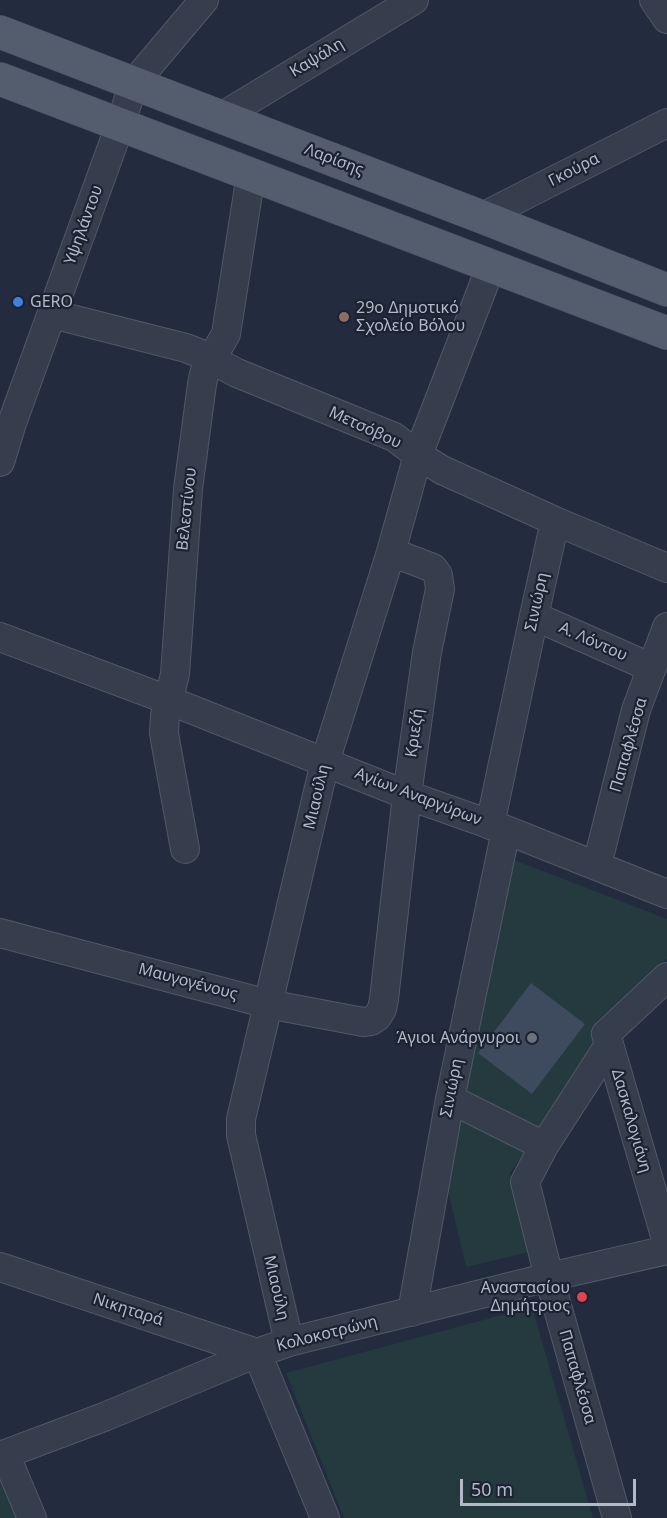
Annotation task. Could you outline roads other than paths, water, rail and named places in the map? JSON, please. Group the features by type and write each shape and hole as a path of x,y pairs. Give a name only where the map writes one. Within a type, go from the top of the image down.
{"main road":[{"name":"Λαρίσης","path":"0,32 663,284"},
{"path":"0,79 667,333"}],"street":[{"path":"134,83 204,0"},
{"name":"Καψάλη","path":"220,117 414,0"},
{"path":"654,0 667,19"},
{"name":"Υψηλάντου","path":"0,462 6,421 52,314 134,83"},
{"name":"Γκούρα","path":"482,217 667,123"},
{"name":"Βελεστίνου","path":"185,849 164,733 165,715 175,674 188,489 202,384 211,359 226,334 251,174"},
{"name":"Μιαούλη","path":"289,1342 241,1135 243,1109 325,762 391,552 418,455 491,266"},
{"name":"Μετσόβου","path":"52,314 186,348 237,373 394,437 442,470 667,568"},
{"name":"Σινιώρη","path":"412,1312 534,616 555,521"},
{"name":"Κριεζή","path":"377,1017 384,999 406,795 427,652 440,589 440,581 433,568 391,552"},
{"name":"Α. Λόντου","path":"534,616 656,676"},
{"name":"Παπαφλέσσα","path":"597,865 636,710 656,676 667,627"},
{"name":"Αγίων Αναργύρων","path":"0,637 168,700 406,795 597,865 667,894"},
{"name":"Μαυγογένους","path":"0,933 268,1004 363,1022 377,1017"},
{"name":"Παπαφλέσσα","path":"618,1518 549,1277 525,1182 608,1039 667,977"},
{"name":"Δασκαλογιάνη","path":"608,1039 667,1242"},
{"path":"450,1099 544,1146"},
{"name":"Κολοκοτρώνη","path":"3,1455 289,1342 667,1250"},
{"name":"Νικηταρά","path":"0,1268 257,1353"},
{"path":"257,1353 325,1518"},
{"path":"3,1455 32,1518"}],"place":[{"name":"GERO","path":"18,302"},
{"name":"29ο Δημοτικό Σχολείο Βόλου","path":"344,317"},
{"name":"Άγιοι Ανάργυροι","path":"532,1038"},
{"name":"Αναστασίου Δημήτριος","path":"582,1297"}]}
